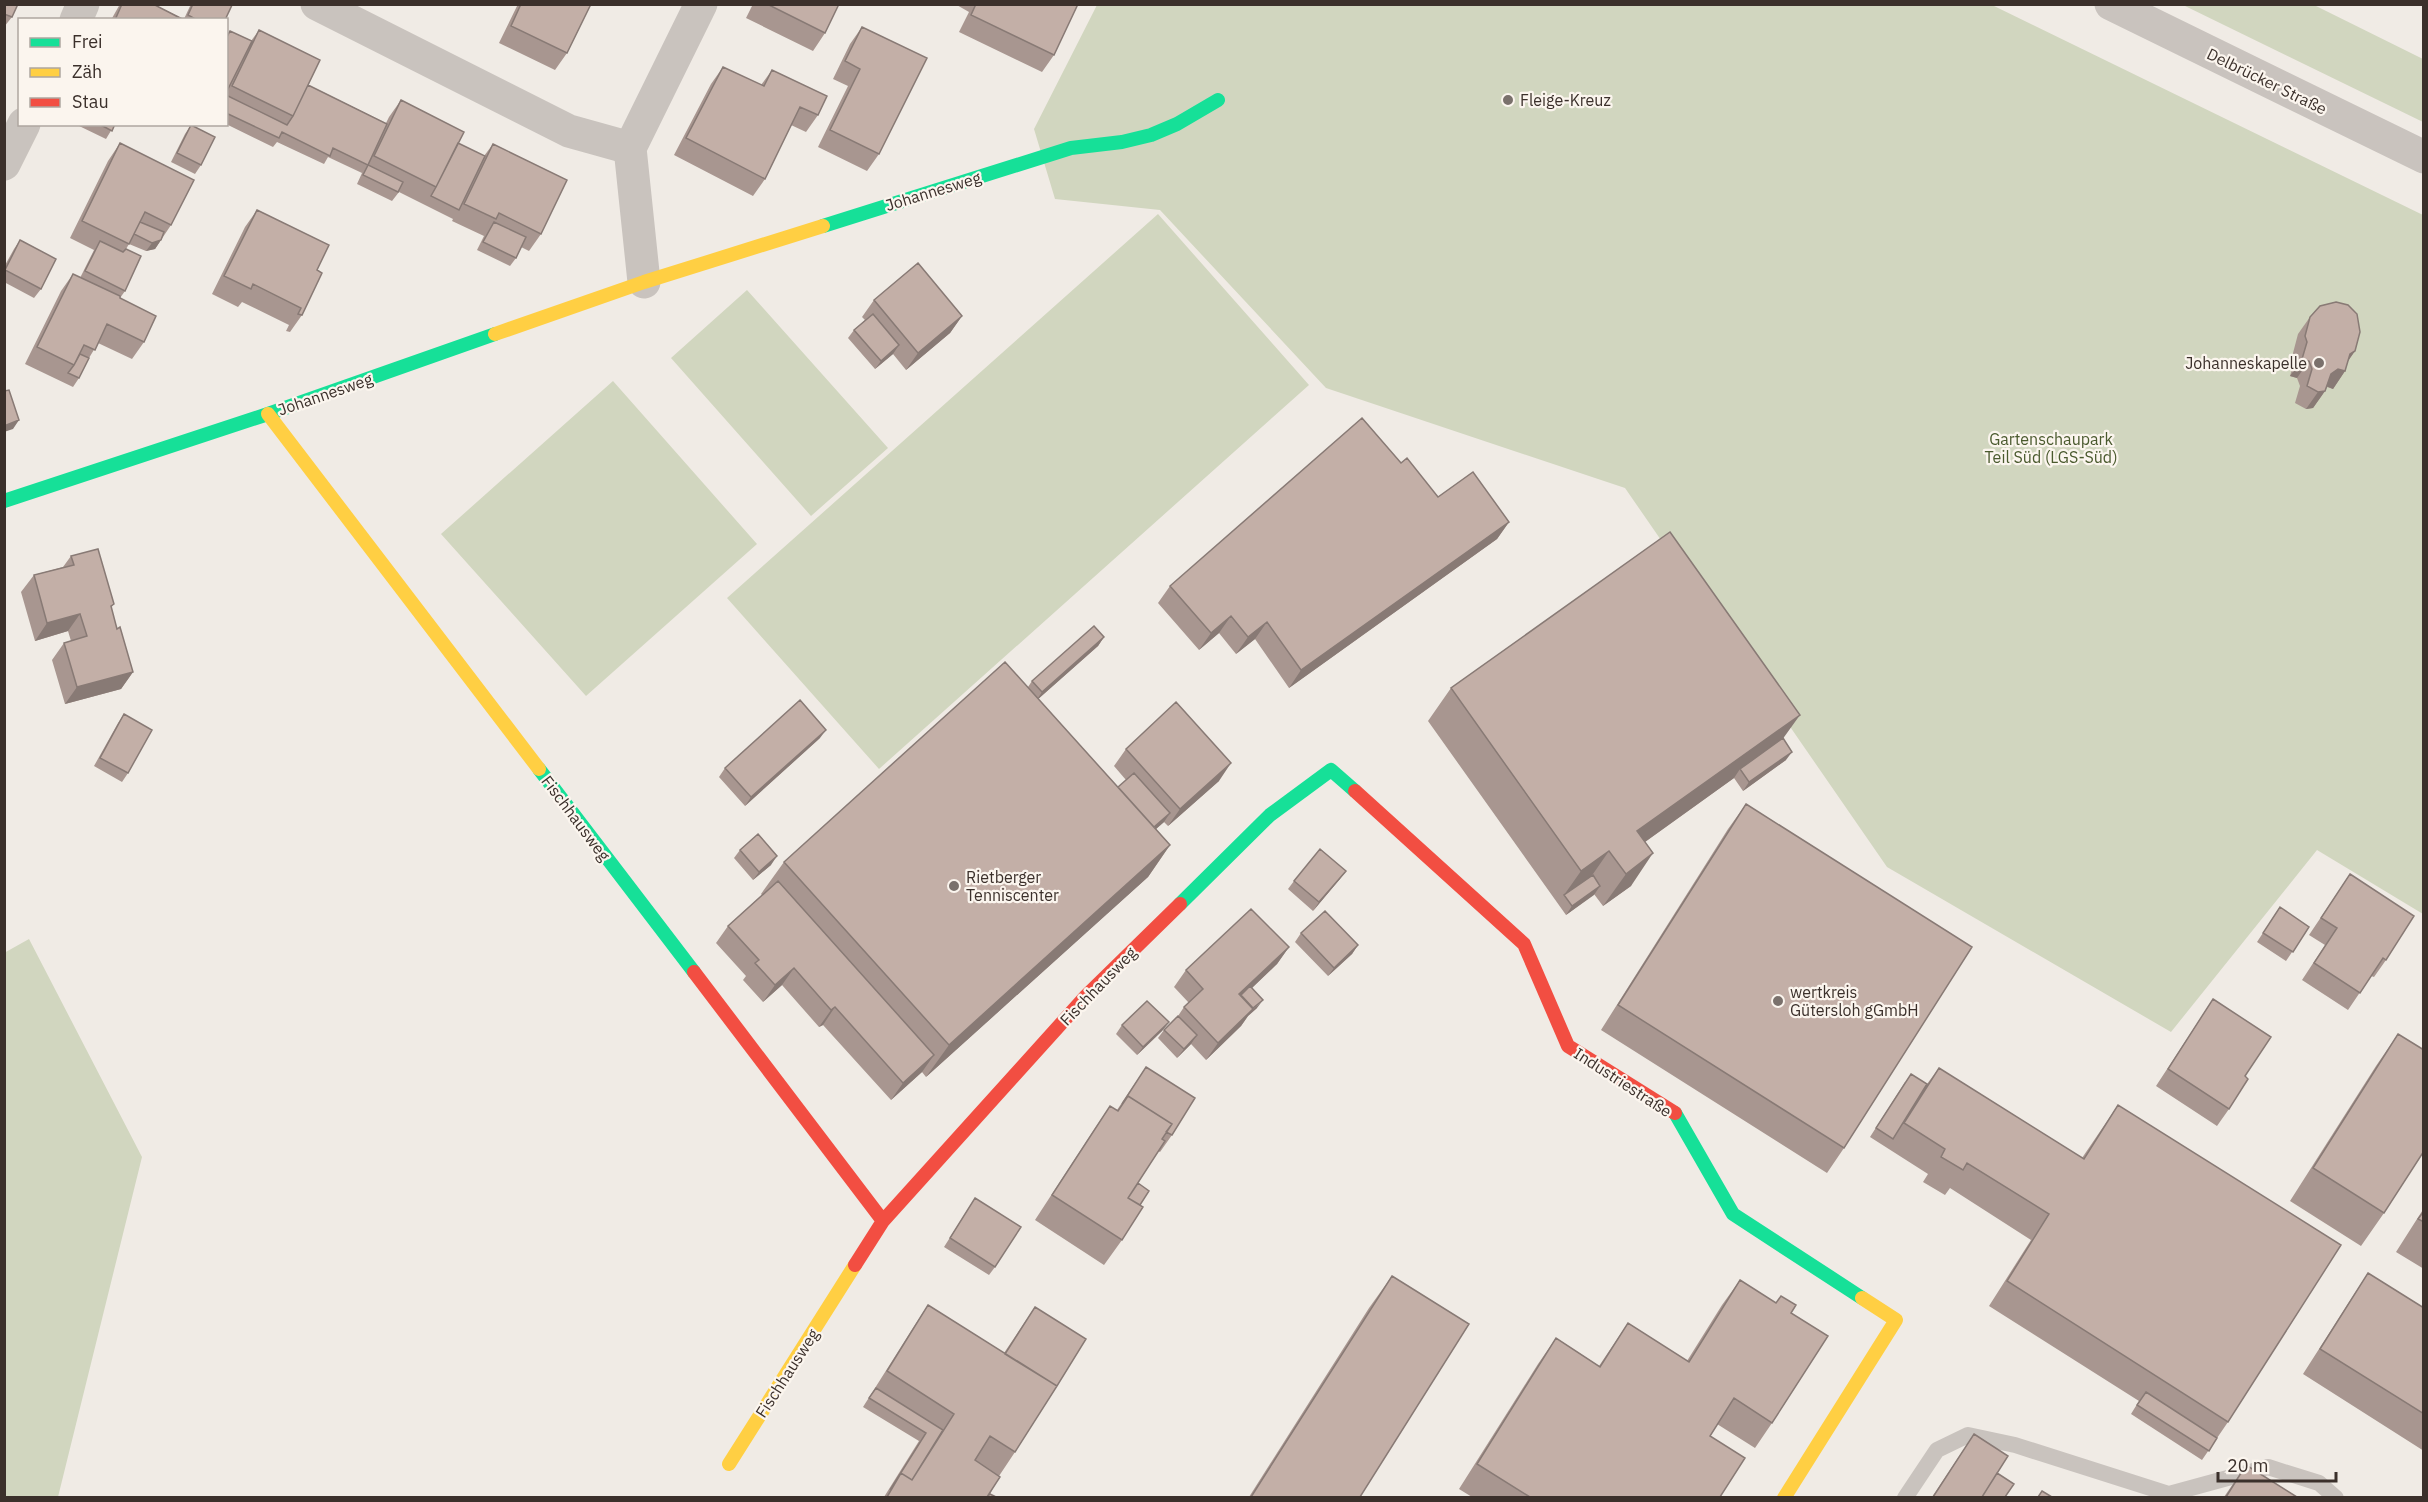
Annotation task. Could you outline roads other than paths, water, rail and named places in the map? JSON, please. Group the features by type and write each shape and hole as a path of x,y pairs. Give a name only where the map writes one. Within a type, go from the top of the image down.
{"street":[{"path":"76,18 83,4"},
{"path":"317,4 569,131 630,148"},
{"path":"644,282 630,148 701,4"},
{"name":"Delbrücker Straße","path":"2111,4 2424,157"},
{"name":"Johannesweg","path":"4,501 268,414 644,282 1071,148 1111,144 1150,136 1185,120 1218,100"},
{"path":"4,164 23,126"},
{"name":"Fischhausweg","path":"268,414 883,1221"},
{"name":"Fischhausweg","path":"729,1464 883,1221 1086,996 1270,815 1332,770"},
{"name":"Industriestraße","path":"1332,770 1524,944 1568,1046 1675,1113 1733,1214 1896,1320 1784,1497"}],"lane":[{"path":"1905,1497 1937,1450 1968,1435 2015,1445 2169,1494 2268,1467 2319,1483 2336,1497"}],"place":[{"name":"Fleige-Kreuz","path":"1508,100"},
{"name":"Johanneskapelle","path":"2319,363"},
{"name":"Rietberger Tenniscenter","path":"954,886"},
{"name":"wertkreis Gütersloh gGmbH","path":"1778,1001"}],"park label":[{"name":"Gartenschaupark Teil Süd (LGS-Süd)","path":"2051,448"}]}
